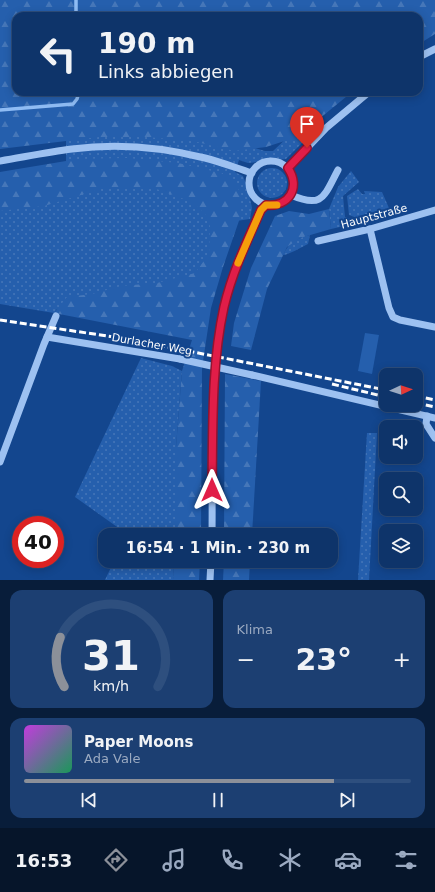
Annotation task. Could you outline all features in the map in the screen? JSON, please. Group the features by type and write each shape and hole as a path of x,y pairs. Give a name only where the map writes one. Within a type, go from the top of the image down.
{"street":[{"path":"423,55 435,49"},
{"path":"288,168 326,128 364,96"},
{"path":"0,161 73,148 117,146 163,149 206,158 252,173"},
{"path":"273,161 281,163 288,168 294,181 291,194 286,200 273,206 258,202 249,188 249,180 257,166 264,162 273,161"},
{"path":"291,194 305,201 320,199 326,192 338,170"},
{"path":"212,528 213,414 216,355 219,333 224,306 233,276 261,210 266,205"},
{"name":"Hauptstraße","path":"318,241 370,229 435,210"},
{"path":"370,229 389,308 393,317 400,320 435,327"},
{"path":"0,462 40,353 56,316"},
{"name":"Durlacher Weg","path":"47,337 180,359 435,418"},
{"path":"427,416 426,424 435,438"},
{"path":"210,580 211,568"}],"green space":[{"path":"0,0 435,0 435,34 423,42 423,12 12,12 12,96 347,96 297,137 266,147 234,151 193,141 146,137 99,137 0,149"},
{"path":"306,120 315,130 286,159 248,163 239,160 235,172 243,176 248,189 252,208 250,219 229,222 206,279 57,309 54,313 0,304 0,200 66,193 66,135 122,128 244,145 265,151 273,151"},
{"path":"127,158 178,163 221,173 233,179 241,194 241,215 211,308 202,368 201,528 176,528 176,447 182,371 192,340 54,313 67,297 92,294 121,286 157,283 195,273 209,254 210,226 205,214 192,202 151,187 101,189 44,206 0,211 0,172 78,159"},
{"path":"272,168 283,172 287,183 283,194 272,198 261,194 257,183 261,172"},
{"path":"351,171 359,182 343,196 345,217 357,221 357,223 331,229 329,209 338,187"},
{"path":"358,189 362,194 365,194 364,191 382,192 392,215 378,218 377,213 357,218 349,215 347,196"},
{"path":"329,209 331,229 300,238 287,247 267,289 251,350 231,346 234,323 251,268 275,216 289,211 309,214"},
{"path":"310,235 308,244 283,255 294,241"},
{"path":"365,333 379,335 372,374 358,371"},
{"path":"141,358 172,366 182,371 176,447 176,528 119,528 75,497"},
{"path":"225,374 261,381 252,528 224,528"},
{"path":"367,433 377,433 369,580 358,580"},
{"path":"111,568 174,568 173,580 105,580"},
{"path":"174,568 200,568 199,580 173,580"},
{"path":"224,568 250,568 249,580 223,580"}],"waterway":[{"path":"76,0 76,12"},
{"path":"0,110 73,104 78,96"}],"railway":[{"path":"0,320 127,339 379,389"},
{"path":"332,384 379,395"},
{"path":"423,397 435,400"},
{"path":"423,404 435,407"}],"slow traffic":[{"path":"238,263 261,210 266,205 277,205"}],"route":[{"path":"212,490 213,414 216,355 224,306 233,276 261,210 266,205 273,206 280,204 291,194 294,181 288,168 307,148"}]}
